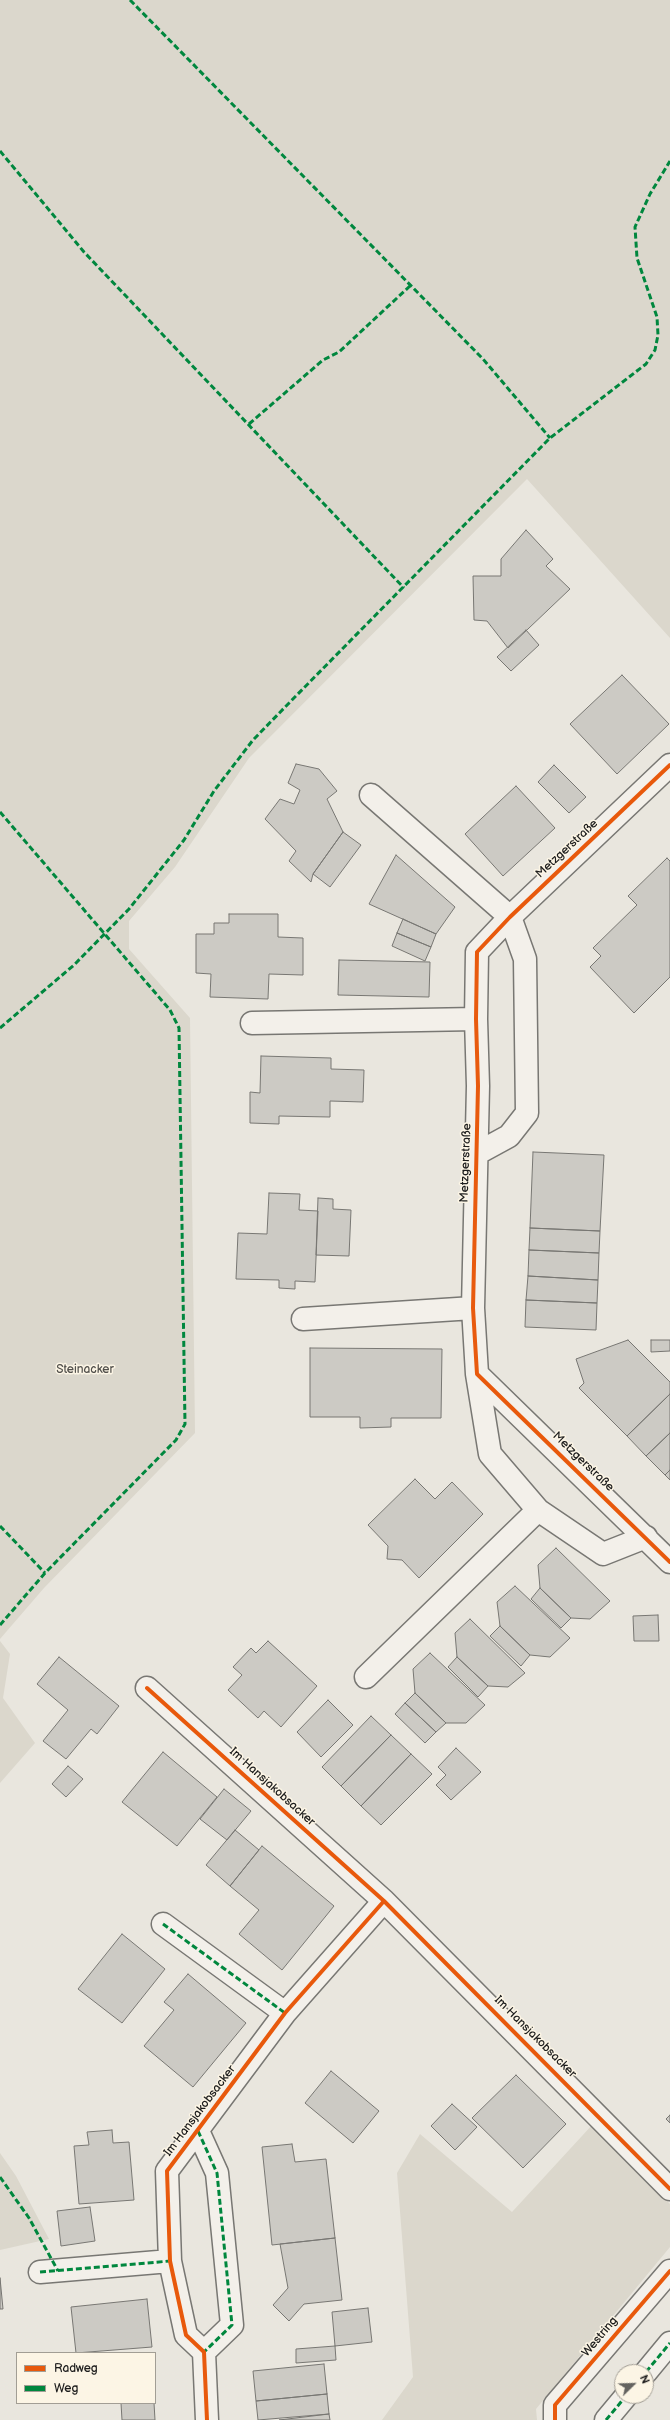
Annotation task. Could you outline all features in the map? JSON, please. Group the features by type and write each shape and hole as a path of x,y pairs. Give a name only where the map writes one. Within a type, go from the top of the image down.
{"street":[{"name":"Metzgerstraße","path":"646,1537 602,1554 538,1510 490,1454 477,1374 473,1308 478,1086 476,1019 477,952 510,916 670,765"},
{"name":"Metzgerstraße","path":"371,795 510,916 525,959 527,1113 509,1136 476,1154"},
{"path":"252,1023 476,1019"},
{"path":"303,1319 473,1308"},
{"name":"Metzgerstraße","path":"477,1374 670,1562"},
{"path":"366,1677 538,1510"},
{"name":"Im Hansjakobsacker","path":"147,1688 384,1901 670,2189"},
{"name":"Im Hansjakobsacker","path":"198,2131 217,2173 232,2325 204,2352 186,2335 170,2261 167,2171 285,2013 384,1901"},
{"path":"163,1924 285,2013"},
{"path":"40,2272 170,2261"},
{"name":"Westring","path":"555,2420 555,2405 670,2271"},
{"path":"653,2364 670,2343"},
{"path":"204,2352 207,2420"},
{"path":"606,2420 619,2404"}],"green space":[{"name":"Steinacker","path":"0,0 670,0 670,638 527,479 249,758 175,867 129,921 129,949 190,1018 195,1433 44,1588 0,1639"},
{"path":"0,1641 10,1654 3,1698 35,1743 0,1783"},
{"path":"593,2124 670,2204 670,2247 536,2409 537,2420 382,2420 413,2377 397,2173 420,2134 512,2212"},
{"path":"0,2153 16,2176 49,2239 0,2250"}],"building":[{"path":"526,530 553,559 546,566 570,589 508,648 487,621 474,620 473,576 501,576 501,559"},
{"path":"526,630 539,645 511,671 497,657"},
{"path":"622,675 669,724 617,774 570,724"},
{"path":"296,764 319,769 337,791 327,799 343,832 313,874 311,882 289,861 296,851 265,819 280,799 294,804 300,790 288,783"},
{"path":"554,765 586,797 569,813 538,782"},
{"path":"516,786 555,828 503,876 465,834"},
{"path":"343,832 361,845 330,887 313,874"},
{"path":"396,855 455,907 436,934 369,904"},
{"path":"667,858 670,861 670,977 634,1013 590,967 601,956 593,948 637,905 628,896"},
{"path":"229,914 278,914 278,937 303,938 303,975 269,974 268,999 210,997 211,974 196,973 196,934 214,934 214,923 229,923"},
{"path":"403,919 436,934 431,947 397,933"},
{"path":"397,933 431,947 425,961 392,946"},
{"path":"339,960 430,962 429,997 338,995"},
{"path":"261,1056 331,1058 331,1069 364,1070 363,1102 330,1101 330,1117 279,1116 279,1124 250,1123 250,1092 260,1093"},
{"path":"533,1152 604,1155 600,1231 530,1228"},
{"path":"269,1193 300,1194 299,1210 318,1211 315,1282 295,1281 295,1289 279,1288 279,1280 236,1279 238,1233 267,1234"},
{"path":"318,1198 333,1199 333,1209 351,1210 349,1256 316,1255"},
{"path":"530,1228 600,1231 599,1253 529,1250"},
{"path":"529,1250 599,1253 598,1280 528,1276"},
{"path":"528,1276 598,1280 597,1303 526,1300"},
{"path":"526,1300 597,1303 596,1330 525,1327"},
{"path":"628,1340 670,1382 670,1394 627,1436 579,1388 584,1383 576,1359"},
{"path":"651,1340 670,1340 670,1351 651,1352"},
{"path":"310,1348 442,1349 441,1418 391,1418 391,1427 360,1428 360,1417 310,1417"},
{"path":"670,1394 670,1433 646,1456 627,1436"},
{"path":"670,1433 670,1470 665,1475 646,1456"},
{"path":"670,1470 670,1480 665,1475"},
{"path":"415,1479 435,1499 452,1482 483,1514 419,1578 402,1560 387,1559 388,1546 368,1525"},
{"path":"556,1548 610,1601 590,1619 571,1618 540,1588 538,1565"},
{"path":"515,1586 570,1638 550,1657 530,1655 500,1626 497,1602"},
{"path":"540,1588 571,1618 561,1628 531,1599"},
{"path":"658,1615 659,1641 634,1641 633,1616"},
{"path":"470,1619 525,1673 508,1687 488,1686 457,1657 455,1633"},
{"path":"500,1626 530,1655 521,1666 490,1636"},
{"path":"268,1641 317,1686 281,1727 264,1711 258,1718 228,1690 242,1675 233,1667 251,1648 256,1653"},
{"path":"430,1653 485,1705 466,1723 446,1723 415,1693 413,1669"},
{"path":"59,1657 119,1706 97,1734 91,1729 66,1759 43,1741 68,1710 37,1684"},
{"path":"457,1657 488,1686 478,1697 448,1667"},
{"path":"415,1693 446,1723 436,1732 405,1703"},
{"path":"328,1700 353,1725 321,1757 297,1732"},
{"path":"405,1703 436,1732 425,1743 395,1714"},
{"path":"371,1716 391,1735 341,1786 322,1767"},
{"path":"391,1735 411,1754 361,1806 341,1786"},
{"path":"456,1748 481,1772 451,1800 436,1785 446,1775 438,1767"},
{"path":"163,1752 217,1797 177,1846 122,1802"},
{"path":"411,1754 432,1774 381,1825 361,1806"},
{"path":"68,1766 83,1779 66,1797 52,1784"},
{"path":"224,1789 251,1811 227,1840 200,1819"},
{"path":"235,1830 259,1850 230,1886 206,1865"},
{"path":"262,1846 334,1906 282,1970 239,1934 259,1910 230,1886"},
{"path":"122,1934 165,1969 122,2023 78,1989"},
{"path":"188,1974 246,2023 193,2087 144,2046 174,2010 164,2002"},
{"path":"331,2071 379,2111 353,2143 305,2103"},
{"path":"516,2075 566,2124 523,2168 472,2118"},
{"path":"452,2104 477,2127 455,2150 431,2126"},
{"path":"670,2115 670,2123 666,2119"},
{"path":"112,2130 113,2143 129,2142 134,2200 79,2204 74,2146 89,2145 87,2132"},
{"path":"292,2144 295,2162 326,2159 335,2238 272,2245 262,2147"},
{"path":"90,2207 95,2241 61,2246 57,2211"},
{"path":"335,2238 342,2300 304,2304 289,2321 273,2305 288,2288 280,2244"},
{"path":"0,2278 3,2309 0,2309"},
{"path":"147,2299 152,2347 76,2352 71,2307"},
{"path":"368,2308 372,2342 335,2346 332,2312"},
{"path":"335,2346 336,2360 296,2363 296,2349"},
{"path":"324,2364 327,2394 256,2401 253,2371"},
{"path":"327,2394 329,2414 258,2420 256,2401"},
{"path":"121,2404 154,2404 155,2420 122,2420"},
{"path":"329,2414 330,2420 279,2420"}],"marked path":[{"path":"130,0 483,359 550,438"},
{"path":"0,151 84,252 404,588"},
{"path":"0,1028 74,965 129,909 184,840 214,791 253,740 550,438 646,364 655,350 658,335 657,317 637,258 635,227 650,194 670,161"},
{"path":"249,424 323,360 339,352 411,285"},
{"path":"0,812 170,1010 179,1028 185,1424 176,1440 45,1573 0,1625"},
{"path":"0,1526 45,1573"},
{"path":"163,1924 285,2013"},
{"path":"198,2131 217,2173 232,2325 204,2352"},
{"path":"0,2177 29,2218 58,2271"},
{"path":"40,2272 170,2261"},
{"path":"653,2364 670,2343"},
{"path":"606,2420 619,2404"}],"cycle path":[{"path":"670,765 510,917 477,952 476,1019 478,1086 473,1308 477,1374 670,1562"},
{"path":"147,1688 384,1901 670,2189"},
{"path":"207,2420 204,2352 186,2335 170,2261 167,2171 285,2013 384,1901"},
{"path":"555,2420 555,2405 670,2271"}]}
